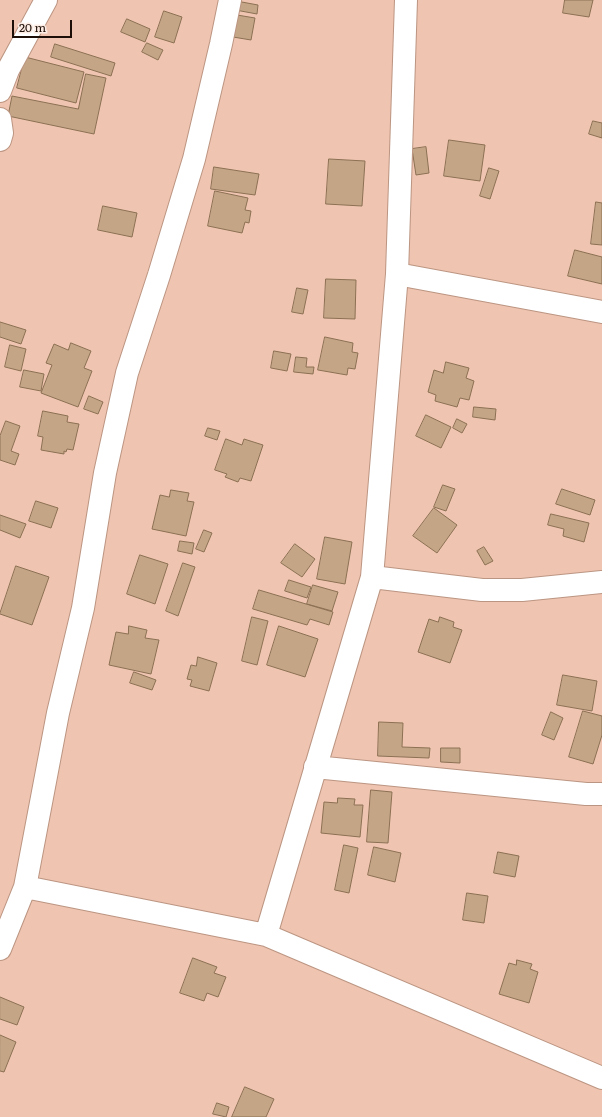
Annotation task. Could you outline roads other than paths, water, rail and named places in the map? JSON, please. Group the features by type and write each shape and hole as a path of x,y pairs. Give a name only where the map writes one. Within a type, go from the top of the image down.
{"street":[{"path":"0,91 8,70 46,0"},
{"path":"0,949 25,887 58,713 83,608 105,473 127,373 159,275 194,159 230,0"},
{"path":"266,935 372,577 397,274 406,0"},
{"path":"0,119 2,133 0,140"},
{"path":"397,274 602,312"},
{"path":"372,577 482,590 522,590 602,582"},
{"path":"315,767 579,794 602,794"},
{"path":"25,887 266,935 602,1078"}]}
